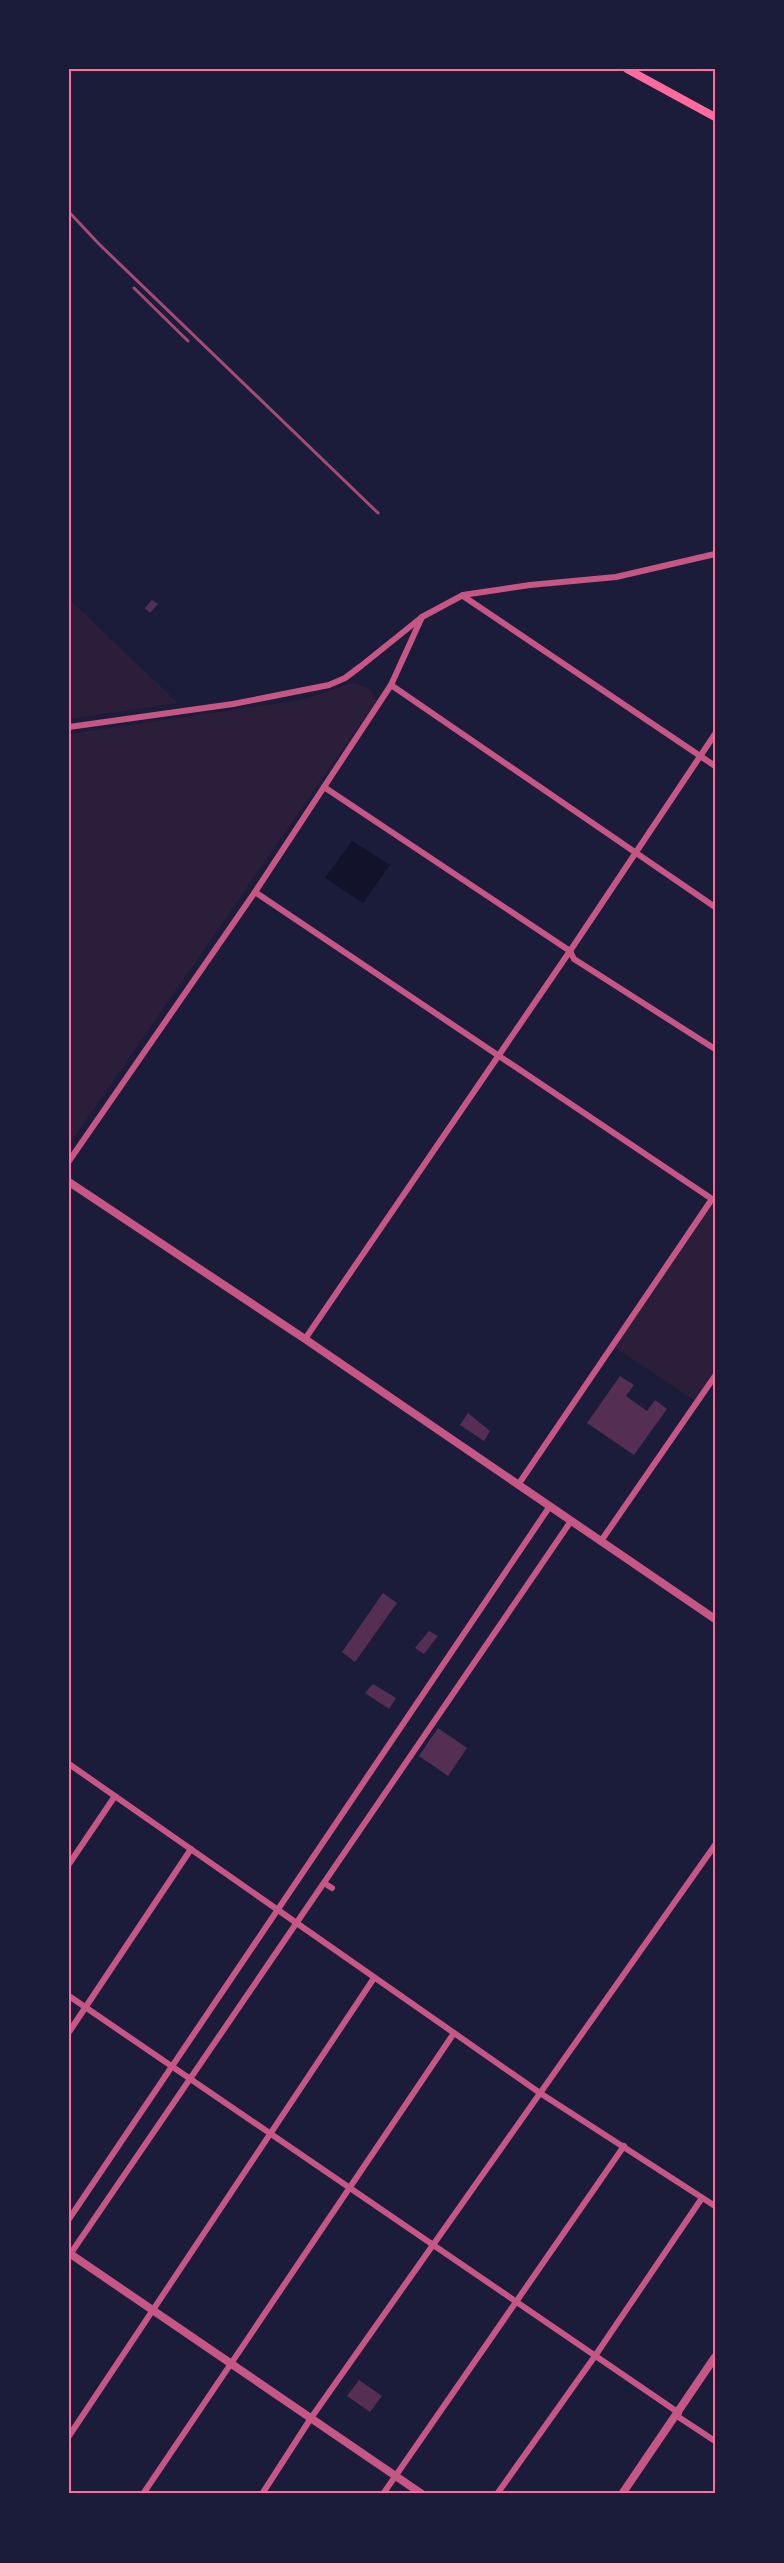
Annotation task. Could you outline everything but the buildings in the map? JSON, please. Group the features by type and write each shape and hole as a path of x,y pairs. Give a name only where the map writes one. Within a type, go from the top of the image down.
{"main road":[{"path":"627,69 715,117"}],"street":[{"path":"69,727 233,704 329,685 345,678 422,617 463,595 530,585 616,577 715,554"},
{"path":"463,595 715,766"},
{"path":"69,1161 255,892 391,685 422,617"},
{"path":"391,685 715,907"},
{"path":"305,1339 715,734"},
{"path":"324,787 570,951 574,959 715,1049"},
{"path":"255,892 714,1200 518,1485"},
{"path":"69,1182 305,1339 715,1619"},
{"path":"601,1541 715,1376"},
{"path":"69,2219 550,1506"},
{"path":"422,2494 70,2255 571,1521"},
{"path":"69,1764 540,2093 715,2206"},
{"path":"69,1864 115,1796"},
{"path":"262,2494 311,2418 715,1845"},
{"path":"69,2032 191,1849"},
{"path":"324,1882 332,1888"},
{"path":"69,2436 374,1978"},
{"path":"69,1996 190,2080 350,2186 715,2441"},
{"path":"142,2494 454,2033"},
{"path":"383,2494 624,2146"},
{"path":"497,2494 595,2356 702,2198"},
{"path":"622,2494 715,2357"}],"shaded area":[{"path":"69,599 178,703 69,719"},
{"path":"352,683 364,686 371,691 376,701 69,1145 69,734 301,700"},
{"path":"352,841 390,865 363,903 325,878"},
{"path":"712,1199 715,1201 715,1376 697,1402 613,1346"}],"railway":[{"path":"69,212 99,244 378,513"},
{"path":"134,288 188,341"}]}
